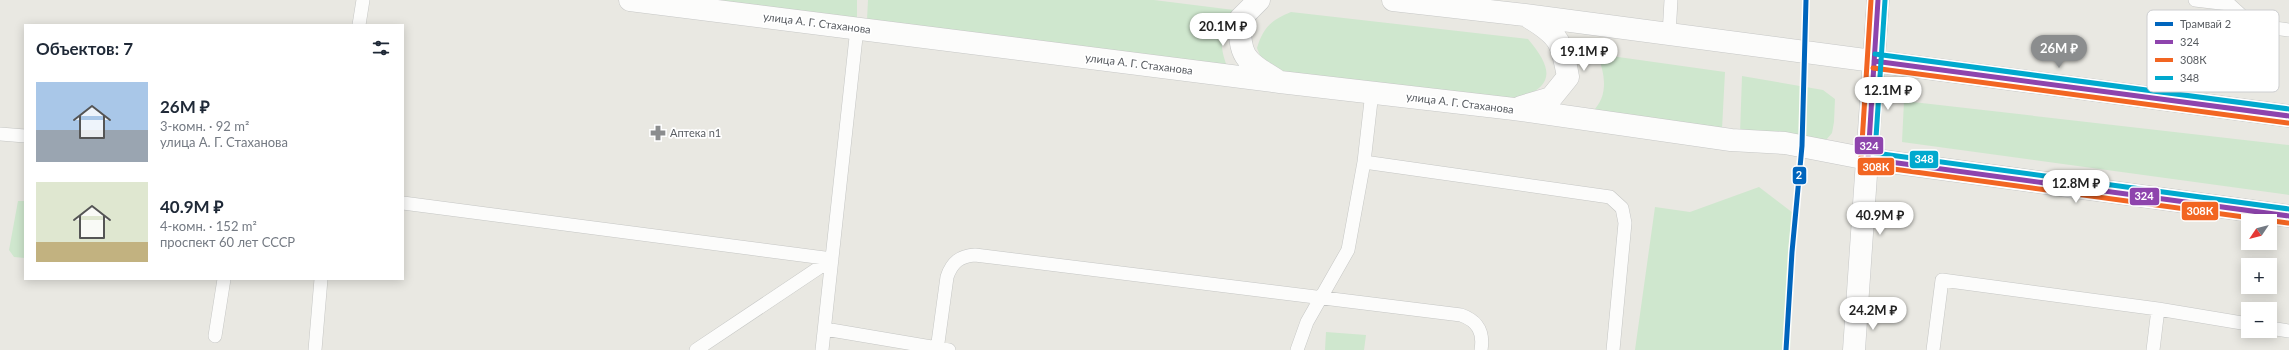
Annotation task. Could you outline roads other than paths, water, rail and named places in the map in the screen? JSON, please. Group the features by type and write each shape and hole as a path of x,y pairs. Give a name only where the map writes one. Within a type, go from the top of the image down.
{"main road":[{"name":"улица А. Г. Стаханова","path":"630,0 1280,82 1514,109 1731,140 1785,143 1868,159 2289,216"},
{"path":"1259,0 1240,19 1239,44 1252,64 1280,82"},
{"path":"1393,0 1525,15 2289,116"},
{"path":"1854,350 1878,0"},
{"path":"1514,109 1551,98 1568,77 1563,47 1550,30 1525,15"}],"lane":[{"path":"359,24 363,0"},
{"path":"1669,35 1671,0"},
{"path":"2195,0 2229,4 2236,10"},
{"path":"822,350 857,28"},
{"path":"2279,29 2289,30"},
{"path":"1297,350 1300,335 1348,250 1364,162 1372,92"},
{"path":"0,134 24,136"},
{"path":"1364,162 1610,197 1622,208 1625,223 1613,350"},
{"path":"404,203 832,259"},
{"path":"825,329 941,349 947,277 950,267 957,260 966,256 1461,315 1470,318 1477,324 1482,333 1481,350"},
{"path":"696,350 832,259"},
{"path":"215,336 224,280"},
{"path":"315,350 321,280"},
{"path":"1932,350 1942,280 2158,309 2241,323"},
{"path":"2153,350 2158,309"},
{"path":"2277,329 2289,331"}],"tram line":[{"name":"2","path":"1786,350 1792,252 1802,146 1806,0"}],"place":[{"name":"Аптека n1","path":"658,133"}]}
